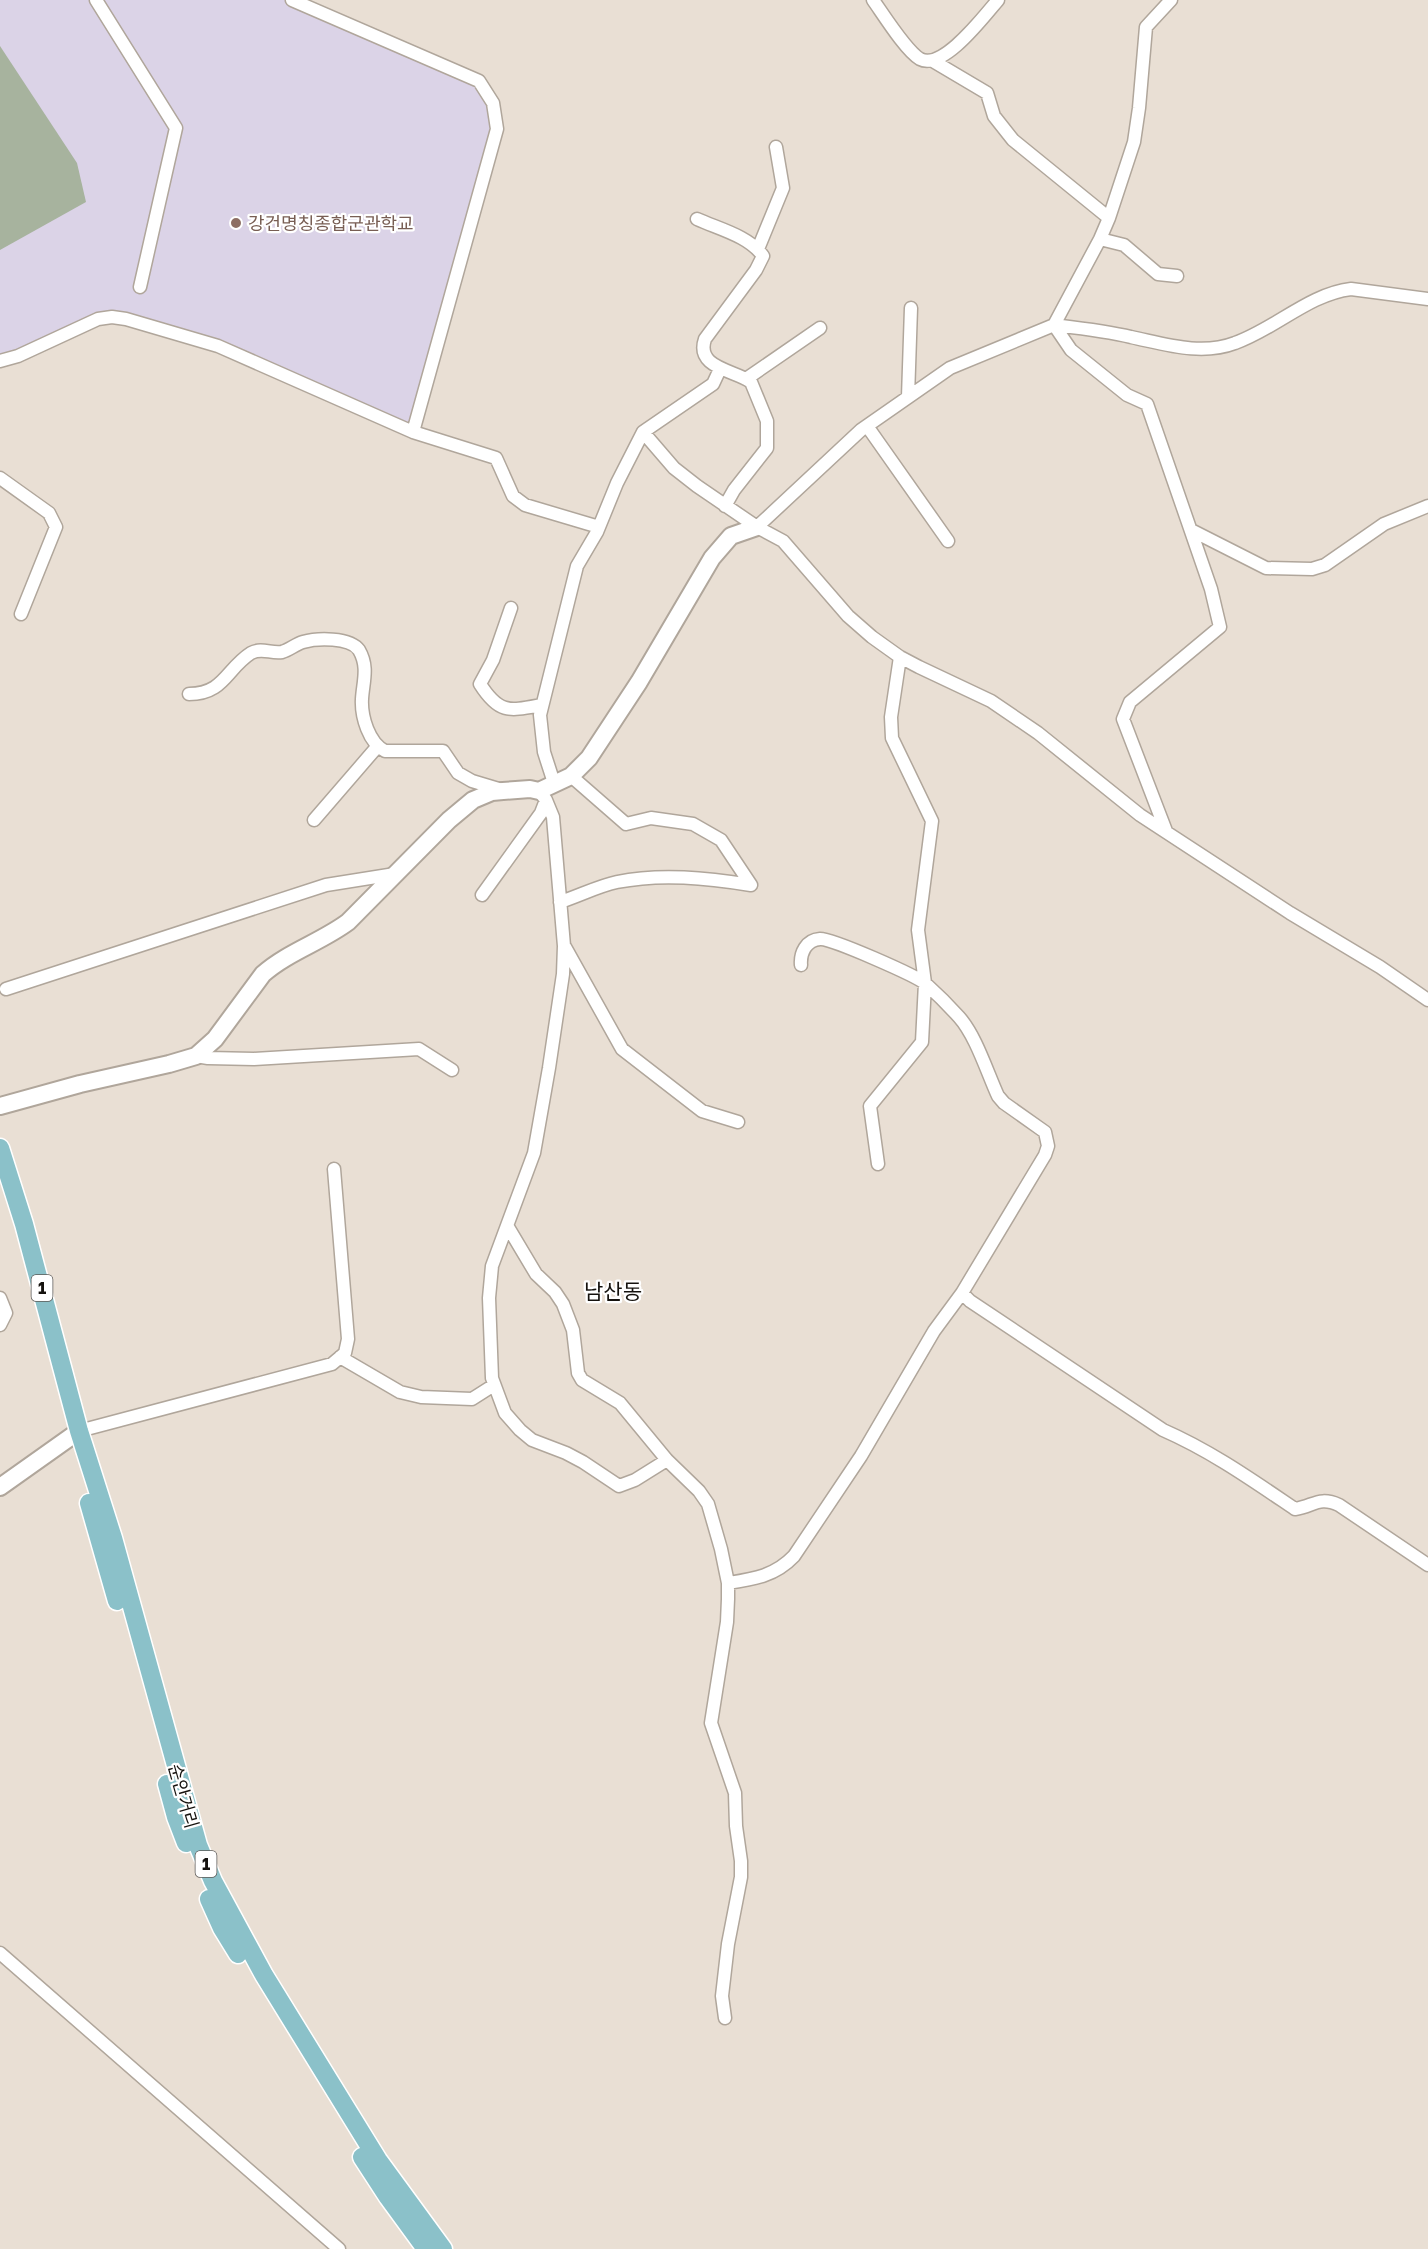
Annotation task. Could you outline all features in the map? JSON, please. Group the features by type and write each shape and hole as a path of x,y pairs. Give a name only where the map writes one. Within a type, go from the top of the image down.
{"main road":[{"name":"순안거리","path":"0,1148 24,1224 62,1359 79,1431 113,1538 198,1845 213,1881 264,1974 378,2160 443,2249"},
{"name":"순안거리","path":"79,1431 81,1476 176,1817 196,1871 222,1928 387,2197 426,2249"}],"street":[{"path":"96,0 176,128 140,287"},
{"path":"292,0 479,81 493,103 497,129 413,432"},
{"path":"873,0 918,58 926,61 939,59 963,40 998,0"},
{"path":"1054,325 1109,218 1134,142 1146,27 1171,0"},
{"path":"933,61 987,93 994,116 1013,140 1109,218"},
{"path":"758,249 783,188 776,147"},
{"path":"697,219 747,241 764,256 705,339 702,347 704,355 710,362 720,369 746,379 756,391 767,421 767,448 734,490 725,506"},
{"path":"1100,239 1124,245 1158,274 1177,276"},
{"path":"0,1106 196,1056 215,1039 263,974 273,965 332,934 348,922 448,820 472,800 492,792 530,789 546,791 571,776 589,758 627,701 712,558 731,536 757,527 867,426 950,368 1054,325 1131,337 1174,347 1205,348 1236,343 1321,297 1341,290 1351,289 1428,299"},
{"path":"908,397 911,308"},
{"path":"0,361 18,356 98,319 112,317 126,319 218,346 413,432 495,458 513,496 525,505 599,527"},
{"path":"1054,325 1071,350 1127,395 1147,404 1211,589 1220,627 1130,702 1123,719 1166,831"},
{"path":"746,379 820,328"},
{"path":"667,1460 635,1480 619,1486 574,1457 532,1440 505,1413 492,1378 490,1280 492,1266 529,1169 537,1141 558,1009 564,946 553,817 546,791 541,705 577,566 599,527 617,483 643,432 713,384 720,369"},
{"path":"867,426 948,542"},
{"path":"643,432 674,468 725,506 783,541 848,616 900,657 991,701 1038,733 1115,796 1166,831 1428,1000"},
{"path":"0,478 49,513 56,527 21,614"},
{"path":"1191,530 1266,568 1312,569 1325,565 1384,524 1428,506"},
{"path":"511,608 492,660 480,684 489,699 499,707 511,710 541,705"},
{"path":"189,694 211,691 249,654 258,650 282,652 304,642 319,640 335,639 346,642 358,648 365,667 362,701 371,738 377,747 385,751 443,751 458,774 503,791"},
{"path":"878,1164 870,1106 922,1042 925,982 918,930 932,821 892,738 891,717 900,657"},
{"path":"314,820 377,747"},
{"path":"560,902 615,882 650,877 717,880 751,885 721,840 693,824 651,818 626,824 571,776"},
{"path":"482,895 541,813 546,791"},
{"path":"6,989 326,885 395,874"},
{"path":"728,1583 765,1576 783,1568 794,1556 861,1456 934,1331 962,1293 1045,1155 1048,1139 1039,1126 1004,1103 960,1017 925,982 853,949 825,939 819,939 805,946 800,957 801,965"},
{"path":"564,946 622,1049 702,1111 738,1122"},
{"path":"196,1056 255,1059 418,1049 452,1070"},
{"path":"0,1487 79,1431 332,1364 345,1353 348,1339 334,1169"},
{"path":"508,1227 536,1274 555,1292 563,1304 573,1330 575,1363 582,1380 620,1404 667,1460 699,1491 708,1504 721,1549 728,1583 727,1622 711,1723 735,1793 736,1826 741,1861 741,1877 728,1944 722,1996 725,2018"},
{"path":"962,1293 970,1301 1163,1430 1218,1457 1295,1509 1322,1500 1330,1501 1428,1565"},
{"path":"0,1299 6,1313 0,1325"},
{"path":"340,1357 400,1392 421,1397 472,1399 494,1385"},
{"path":"0,1953 339,2249"}],"shaded area":[{"name":"강건명칭종합군관학교","path":"0,0 292,0 479,81 497,129 413,432 218,346 112,317 0,361"}],"green space":[{"path":"0,46 77,163 86,202 0,250"}],"place":[{"name":"강건명칭종합군관학교","path":"236,223"}],"district":[{"name":"남산동","path":"613,1291"}]}
